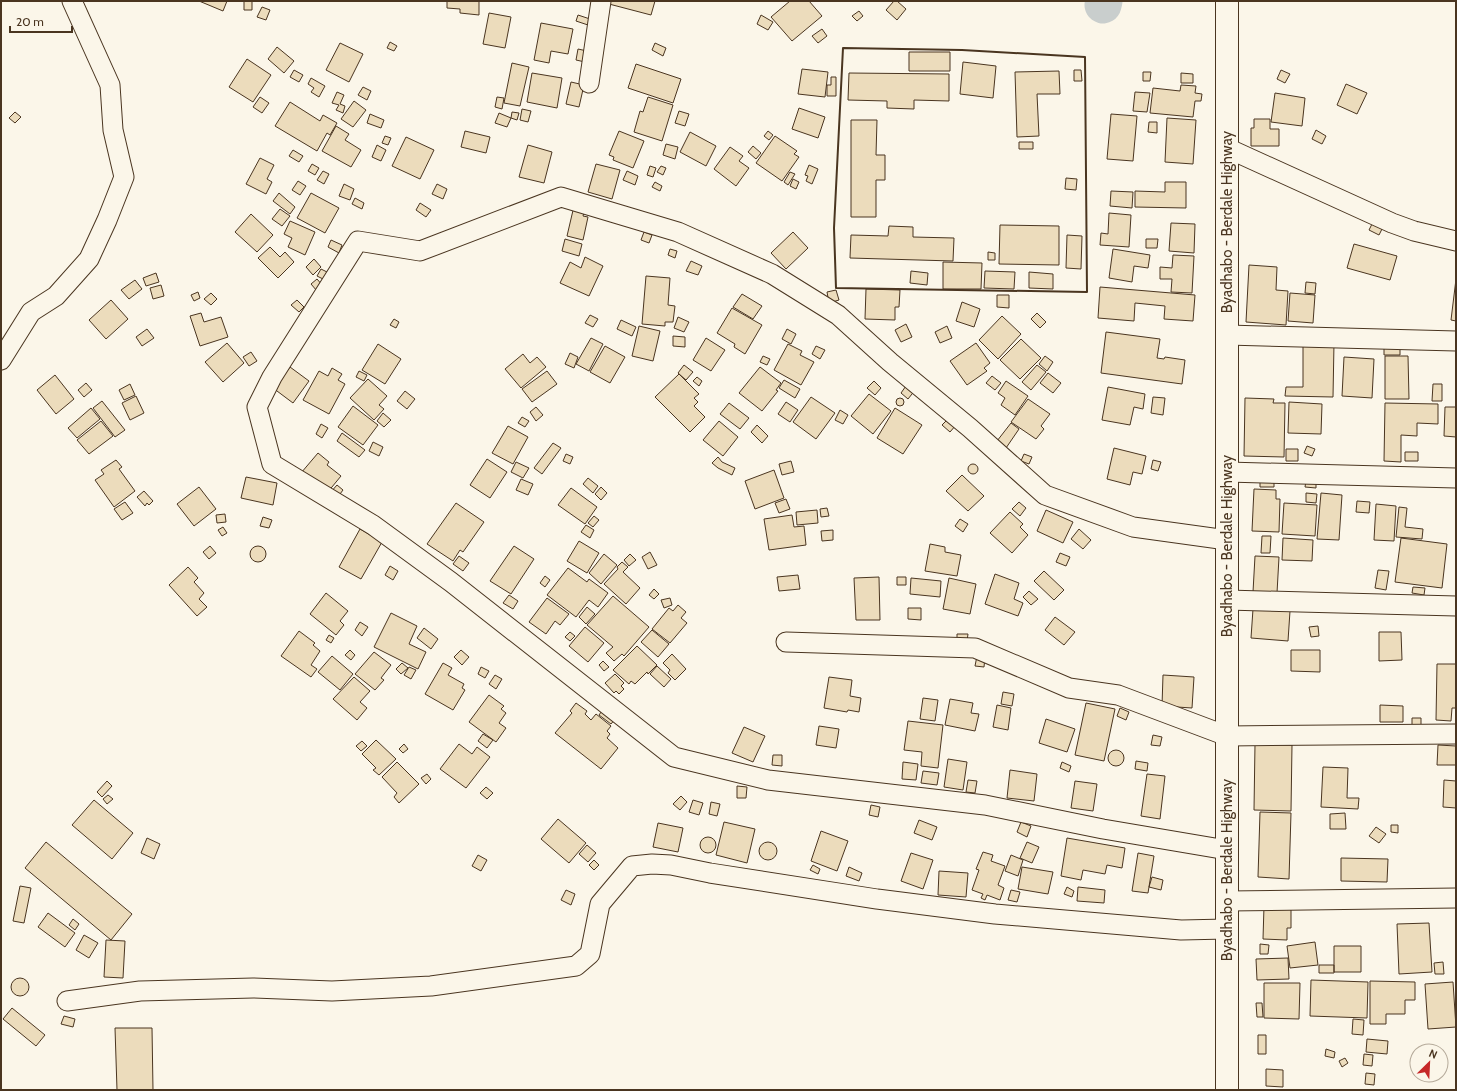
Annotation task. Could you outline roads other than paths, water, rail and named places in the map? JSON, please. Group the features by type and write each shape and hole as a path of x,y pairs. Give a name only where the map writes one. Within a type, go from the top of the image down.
{"main road":[{"name":"Byadhabo - Berdale Highway","path":"1227,1 1227,1090"}],"street":[{"path":"1,360 31,312 56,296 89,259 108,220 124,177 113,130 110,85 72,1"},
{"path":"589,84 601,1"},
{"path":"1227,148 1392,223 1414,231 1456,241"},
{"path":"1227,540 1133,527 1045,495 970,428 890,362 832,310 772,274 678,232 561,197 420,251 358,241 272,377 257,407 272,464 373,525 452,582 674,757 768,780 985,805 1103,829 1227,850"},
{"path":"1227,336 1456,341"},
{"path":"1227,472 1456,478"},
{"path":"1227,600 1456,606"},
{"path":"786,642 975,648 1069,688 1118,695 1227,736 1456,734"},
{"path":"67,1001 140,991 253,988 332,992 431,986 576,966 590,954 600,904 632,866 652,864 671,865 710,873 877,899 995,914 1181,930 1227,929"},
{"path":"1227,901 1456,898"}],"waterway":[{"path":"1103,5 1104,1"}]}
